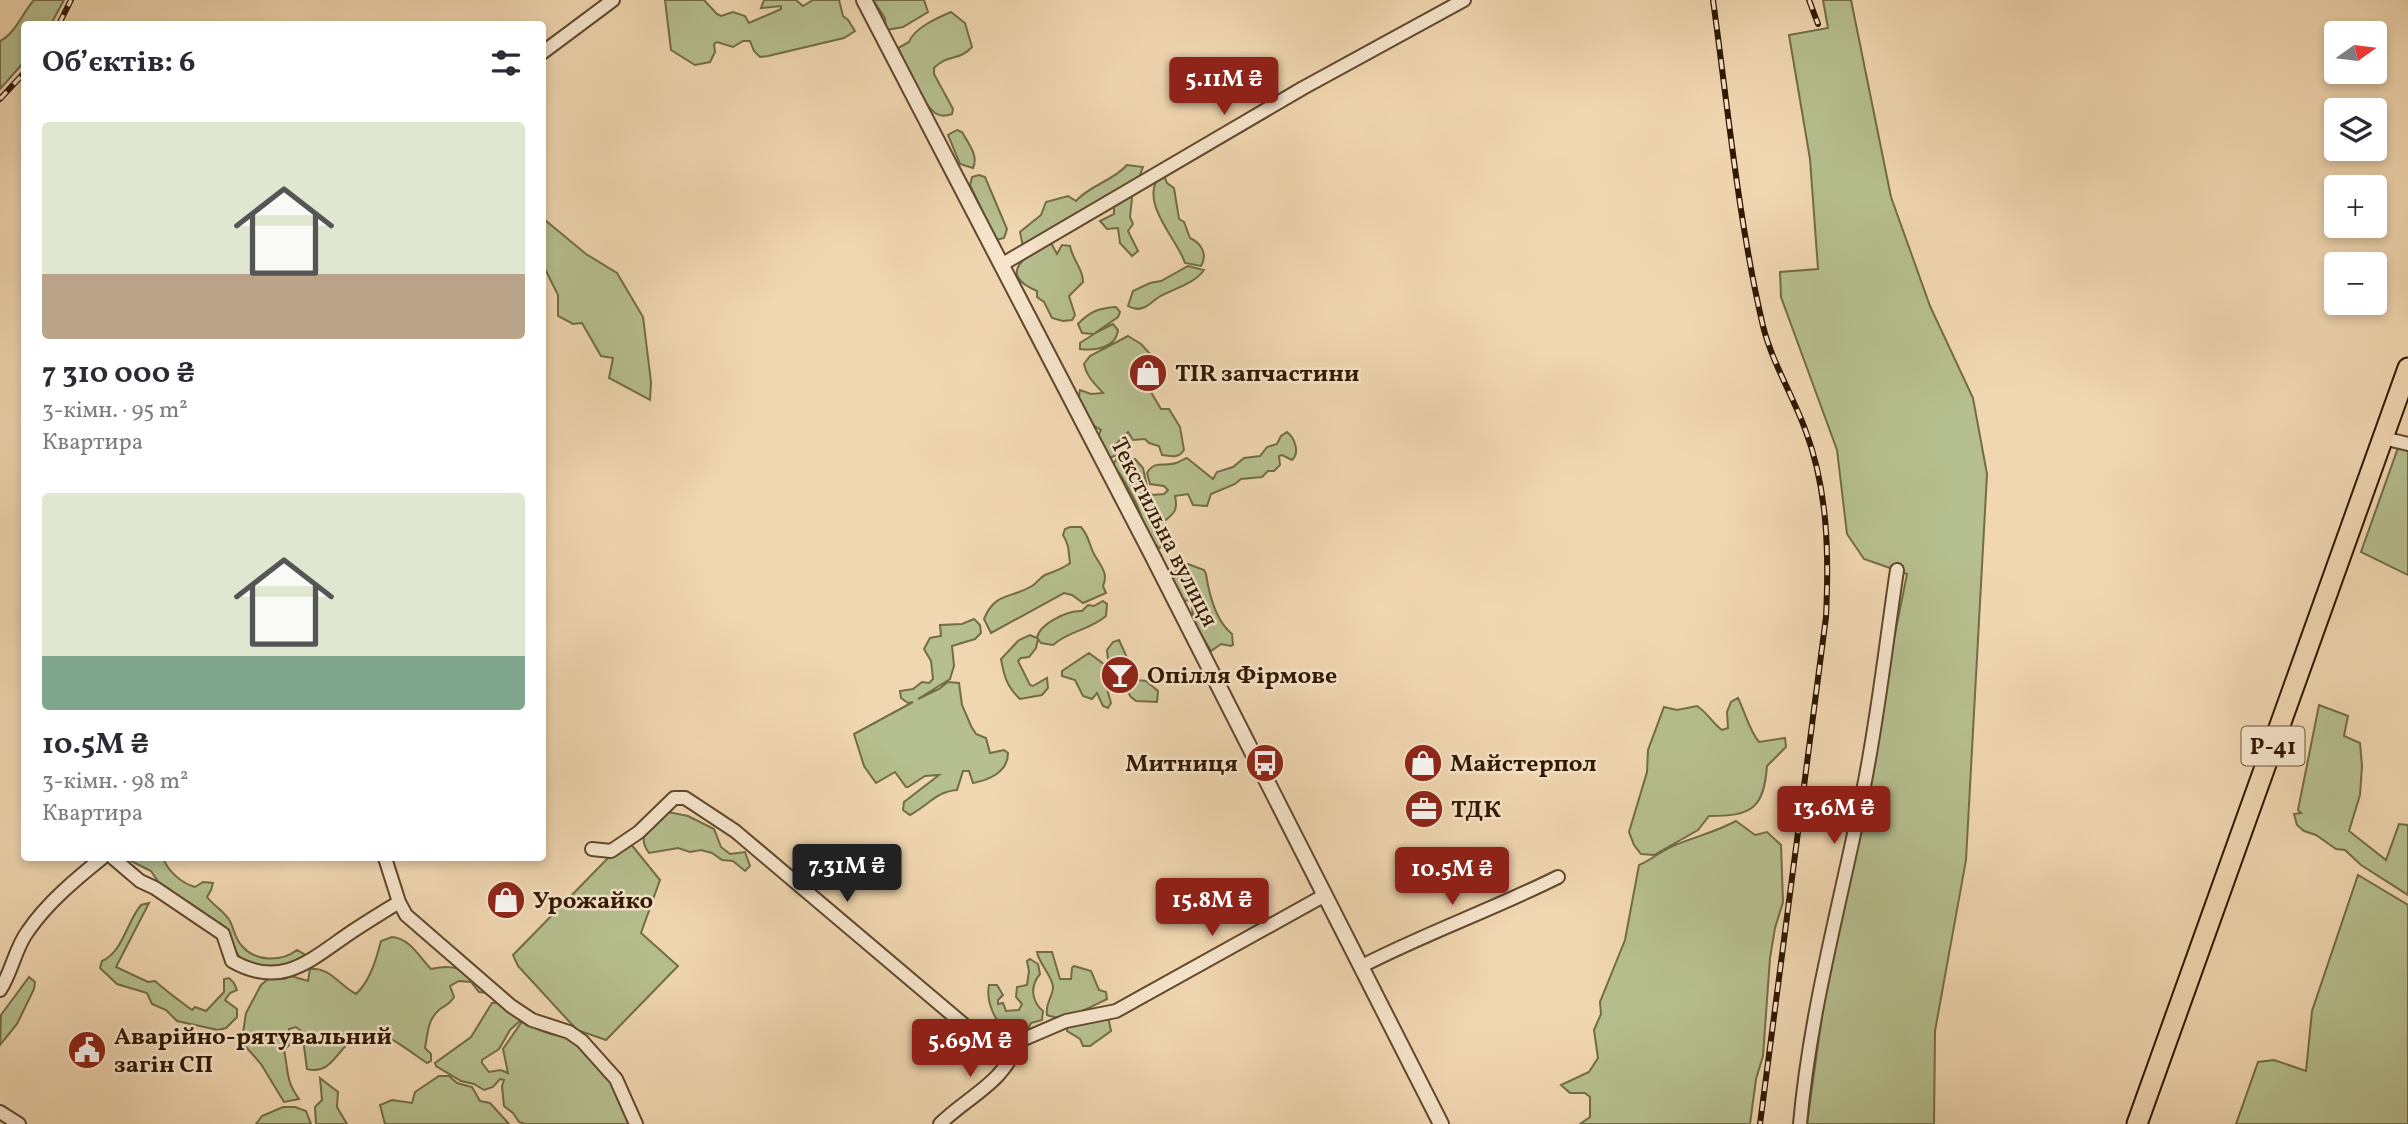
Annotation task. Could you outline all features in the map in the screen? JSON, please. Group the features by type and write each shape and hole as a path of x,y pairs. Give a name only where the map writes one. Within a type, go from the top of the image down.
{"main road":[{"name":"Р-41","path":"2137,1124 2408,368"}],"street":[{"path":"546,50 613,0"},
{"name":"Текстильна вулиця","path":"864,0 1441,1124"},
{"path":"1001,265 1303,88 1464,0"},
{"path":"2383,438 2408,444"},
{"path":"1801,1124 1803,1093 1817,1007 1864,787 1897,570"},
{"path":"592,849 611,850 639,832 674,798 685,798 735,831 975,1034 996,1041 1017,1042 1066,1021 1116,1011 1325,895"},
{"path":"0,990 26,932 81,875 98,861"},
{"path":"117,861 140,881 155,888 222,934 232,961 248,970 274,972 302,967 399,902"},
{"path":"385,861 406,915 511,1006 532,1020 569,1032 582,1041 616,1079 636,1124"},
{"path":"1362,967 1398,948 1558,877"},
{"path":"940,1124 992,1083 1014,1055 1017,1042"},
{"path":"0,1112 19,1124"}],"green space":[{"path":"34,0 64,0 53,21 21,21 21,65 0,89 0,41 15,28"},
{"path":"665,0 704,0 717,14 721,16 733,12 745,16 749,23 781,9 781,6 761,8 764,0 796,0 803,6 813,0 839,0 843,16 855,31 844,38 760,57 750,41 743,41 733,47 717,42 714,44 715,52 710,62 695,65 671,50"},
{"path":"873,0 924,0 928,12 903,27 886,30 885,18"},
{"path":"1823,0 1851,0 1891,197 1930,306 1973,398 1987,474 1966,860 1935,1031 1934,1124 1807,1124 1829,965 1907,574 1864,559 1847,534 1837,450 1781,297 1780,272 1818,269 1810,159 1789,35 1828,28"},
{"path":"951,12 965,23 972,47 934,68 934,74 953,109 952,114 941,116 929,108 898,48 909,42 921,28"},
{"path":"957,130 962,132 972,150 975,159 973,168 960,164 948,135"},
{"path":"1127,165 1143,167 1138,180 1023,247 1020,232 1041,215 1046,202 1068,196 1076,201"},
{"path":"972,177 985,177 1007,229 1004,238 996,240 970,185"},
{"path":"1159,177 1165,178 1174,188 1179,219 1184,222 1190,238 1202,249 1204,257 1201,266 1185,263 1162,221 1154,198 1154,187"},
{"path":"1128,196 1132,198 1130,217 1133,224 1128,231 1138,251 1132,256 1120,243 1118,228 1107,229 1100,221 1114,214 1114,204"},
{"path":"546,221 586,254 617,273 643,317 651,382 650,400 609,378 613,358 601,356 582,323 573,324 558,316 558,295 546,271"},
{"path":"1051,243 1057,254 1062,245 1070,246 1082,273 1083,282 1069,296 1075,315 1072,320 1052,318 1044,302 1037,297 1037,291 1018,277 1017,271 1025,258"},
{"path":"1188,266 1204,270 1183,286 1141,309 1128,306 1133,291 1161,281"},
{"path":"1116,307 1120,312 1118,317 1095,333 1113,324 1118,330 1113,341 1098,349 1080,349 1080,343 1094,334 1082,333 1078,324 1095,311"},
{"path":"1128,336 1141,344 1154,358 1144,364 1139,372 1161,409 1169,409 1180,427 1184,450 1177,456 1162,455 1159,446 1145,439 1133,440 1128,432 1117,443 1117,455 1109,458 1097,438 1101,430 1087,418 1081,408 1080,390 1091,394 1103,393 1089,376 1084,364 1090,356"},
{"path":"1287,432 1294,442 1296,454 1292,460 1279,456 1280,465 1274,471 1268,471 1262,477 1241,479 1211,494 1207,506 1193,505 1188,494 1175,496 1175,510 1161,524 1166,534 1164,545 1159,548 1145,527 1123,478 1113,465 1117,458 1135,459 1143,468 1148,491 1153,495 1164,494 1168,490 1164,486 1150,484 1147,473 1153,467 1187,458 1213,479 1217,472 1233,467 1244,458 1260,456 1267,447 1277,444"},
{"path":"2399,445 2408,448 2408,575 2361,552"},
{"path":"1081,527 1086,535 1104,573 1103,586 1106,593 1083,603 1064,593 991,633 984,619 993,604 1032,586 1043,576 1070,563 1068,546 1063,535 1065,529"},
{"path":"1188,564 1204,570 1214,607 1226,629 1232,634 1233,645 1221,644 1211,651 1200,633 1193,616 1192,602 1183,601 1173,581 1176,571"},
{"path":"1103,601 1107,604 1106,616 1100,621 1053,645 1041,643 1038,639 1036,648 1029,657 1018,661 1030,685 1047,678 1048,688 1042,695 1020,699 1007,681 1001,659 1019,640 1030,635 1037,638 1043,628 1055,619"},
{"path":"974,619 980,625 981,633 975,639 952,646 954,666 950,679 918,699 948,682 959,683 962,705 971,726 976,734 986,738 990,753 1004,750 1008,753 1007,760 996,774 979,782 973,783 969,771 963,771 957,790 937,796 910,815 903,810 904,802 939,775 925,776 906,787 895,772 876,783 864,766 854,734 913,702 908,703 901,698 900,691 913,689 922,682 929,683 933,679 931,661 924,649 930,638 941,636 940,625 962,624"},
{"path":"1119,640 1137,680 1146,681 1158,691 1157,702 1136,701 1131,697 1108,660 1107,650 1113,642"},
{"path":"1089,653 1105,665 1104,678 1111,703 1108,708 1103,706 1097,693 1092,699 1083,696 1075,680 1062,676 1062,671"},
{"path":"1738,698 1759,742 1785,738 1786,747 1767,766 1758,801 1745,812 1709,816 1698,830 1654,855 1641,854 1629,832 1647,772 1648,750 1664,707 1677,710 1697,706 1722,730 1728,728 1727,712 1731,702"},
{"path":"2319,705 2348,716 2344,736 2360,743 2360,795 2349,831 2386,860 2399,824 2408,825 2408,895 2361,865 2345,850 2336,849 2297,825 2294,814 2301,813 2298,810"},
{"path":"668,812 688,816 714,829 721,847 730,854 745,852 750,866 745,871 733,861 722,860 701,850 690,852 678,848 649,853 644,834"},
{"path":"1736,821 1755,835 1767,832 1781,845 1783,902 1770,958 1763,1056 1756,1079 1750,1124 1580,1124 1590,1117 1590,1097 1585,1093 1570,1093 1561,1085 1589,1072 1598,1058 1594,1030 1601,1014 1600,1002 1625,940 1639,865 1673,846"},
{"path":"630,843 660,880 641,933 678,966 606,1040 577,1030 518,966 513,955 608,858"},
{"path":"131,861 164,861 172,872 190,885 195,887 203,882 213,883 207,897 228,917 242,946 254,955 269,958 284,957 297,950 304,954 303,963 298,966 262,968 240,958 220,926 175,896 159,883 151,871"},
{"path":"2358,875 2408,905 2408,1124 2236,1124 2258,1062 2274,1060 2306,1071 2312,1011"},
{"path":"149,903 116,967 148,982 155,981 192,1010 195,1007 206,1011 224,992 224,979 229,978 237,990 230,993 225,1000 237,1009 237,1017 226,1028 218,1030 177,1021 166,1010 152,1004 147,993 117,984 100,968 102,961 120,944 141,905"},
{"path":"392,937 410,945 431,969 457,968 487,993 479,992 471,982 459,981 450,986 454,997 436,1013 429,1027 425,1048 431,1054 431,1061 427,1063 393,1040 374,1033 352,1040 326,1067 318,1070 307,1069 302,1032 296,1027 289,1029 289,1045 284,1050 289,1081 299,1099 284,1102 261,1064 246,1047 243,1033 246,1013 261,985 278,971 284,979 291,976 308,981 310,969 317,969 329,973 356,994 369,977 381,941"},
{"path":"1037,952 1052,952 1060,979 1071,979 1074,966 1091,971 1099,990 1106,992 1107,999 1069,1016 1047,1015 1053,984"},
{"path":"1030,959 1038,964 1040,974 1033,993 1036,1003 1043,1011 1042,1020 1031,1023 1025,1034 1003,1027 992,1010 988,991 989,985 997,985 1003,995 998,1004 1003,1003 1006,1011 1019,1010 1022,1004 1016,997 1017,987 1027,985 1027,961"},
{"path":"29,977 35,982 34,989 17,1024 0,1045 1,1015"},
{"path":"505,1002 518,1011 520,1021 510,1030 499,1049 482,1060 489,1072 501,1070 508,1073 503,1049 523,1020 548,1033 575,1037 588,1058 603,1069 634,1124 525,1124 519,1122 504,1106 504,1080 500,1079 493,1087 484,1090 461,1081 436,1066 435,1063 471,1037 492,1003"},
{"path":"1106,1018 1111,1031 1090,1046 1083,1046 1080,1039 1067,1031 1068,1025"},
{"path":"439,1076 449,1076 457,1083 472,1087 480,1101 490,1103 509,1124 385,1124 380,1105 392,1100 412,1103 415,1092"},
{"path":"320,1078 338,1092 337,1107 347,1124 316,1124 315,1107 322,1100"},
{"path":"283,1107 306,1111 311,1124 256,1124 262,1116"}],"railway":[{"path":"60,21 71,0"},
{"path":"1713,0 1740,204 1754,286 1767,339 1813,452 1823,498 1827,546 1826,617 1760,1124"},
{"path":"1809,0 1818,24"},
{"path":"0,99 21,76"}],"place":[{"name":"TIR запчастини","path":"1148,373"},
{"name":"Опілля Фірмове","path":"1120,675"},
{"name":"Митниця","path":"1265,763"},
{"name":"Майстерпол","path":"1423,763"},
{"name":"ТДК","path":"1424,809"},
{"name":"Урожайко","path":"506,900"},
{"name":"Аварійно-рятувальний загін СП","path":"87,1050"}]}
